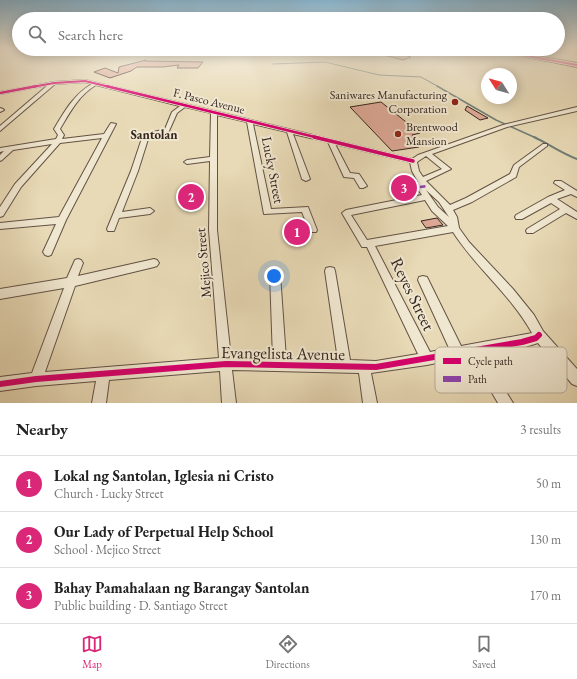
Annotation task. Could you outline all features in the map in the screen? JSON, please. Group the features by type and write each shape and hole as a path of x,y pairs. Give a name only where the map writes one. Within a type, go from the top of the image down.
{"street":[{"name":"F. Pasco Avenue","path":"0,93 78,80 97,83 413,161"},
{"path":"0,129 54,83"},
{"path":"0,214 18,186 58,141 61,135 57,129 74,101 84,89 97,83"},
{"path":"111,229 136,167 146,136 167,130 175,112 184,105"},
{"path":"550,347 539,335 530,319 514,298 466,245 455,228 426,197 422,184 413,167 413,161 416,158 507,125 577,109"},
{"name":"Mejico Street","path":"214,112 213,230 229,403"},
{"name":"Lucky Street","path":"250,121 267,212 305,209 313,230"},
{"path":"48,252 62,220 113,124"},
{"path":"289,130 306,180"},
{"path":"0,150 58,141 107,136"},
{"path":"330,140 347,175 356,176 363,186"},
{"path":"450,208 469,200 513,175 516,166 546,145"},
{"path":"0,159 11,148"},
{"path":"422,184 447,169 428,154"},
{"path":"187,162 214,159"},
{"path":"558,183 574,192"},
{"path":"422,184 450,208 455,228"},
{"path":"519,217 552,199 574,192"},
{"name":"Reyes Street","path":"426,197 347,212 364,244 370,244 427,359"},
{"path":"552,199 577,216"},
{"path":"530,231 566,209"},
{"path":"116,216 150,211"},
{"path":"0,226 62,220"},
{"path":"370,244 455,228"},
{"path":"36,379 78,263"},
{"path":"0,294 72,282 154,263"},
{"path":"330,271 345,367"},
{"path":"275,274 280,365"},
{"path":"423,280 455,347"},
{"name":"Evangelista Avenue","path":"495,347 522,342 536,338 539,335"},
{"name":"Evangelista Avenue","path":"0,384 36,379 226,364 364,367 400,364 435,358"},
{"path":"364,367 370,403"},
{"path":"567,367 577,378"},
{"path":"99,403 104,374"},
{"path":"500,393 506,403"}],"building":[{"path":"119,67 165,67 137,67 131,71 110,78 94,72 105,68 118,73"},
{"path":"178,67 199,67 198,68 177,68"},
{"path":"381,102 420,133 412,135 415,137 412,138 420,145 418,146 419,147 392,151 350,107"},
{"path":"467,106 488,118 480,120 465,110"},
{"path":"401,182 412,190 409,191 413,195 404,197 393,184"},
{"path":"437,218 443,225 426,228 421,221"},
{"path":"299,221 307,242 295,245 288,223"}],"waterway":[{"path":"345,67 379,75 421,77 439,87"},
{"path":"437,86 496,120 535,138"},
{"path":"535,138 577,159"}],"marked path":[{"path":"420,187 427,186"}],"cycle path":[{"path":"0,93 54,83 85,81 413,161"},
{"path":"493,347 522,342 536,338 539,335"},
{"path":"0,384 36,379 226,364 376,367 435,357"}],"place":[{"name":"Saniwares Manufacturing Corporation","path":"455,102"},
{"name":"Brentwood Mansion","path":"398,134"},
{"name":"Bahay Pamahalaan ng Barangay Santolan","path":"404,188"},
{"name":"Our Lady of Perpetual Help School","path":"191,197"},
{"name":"Lokal ng Santolan, Iglesia ni Cristo","path":"297,232"}],"district":[{"name":"Santolan","path":"154,134"}]}
